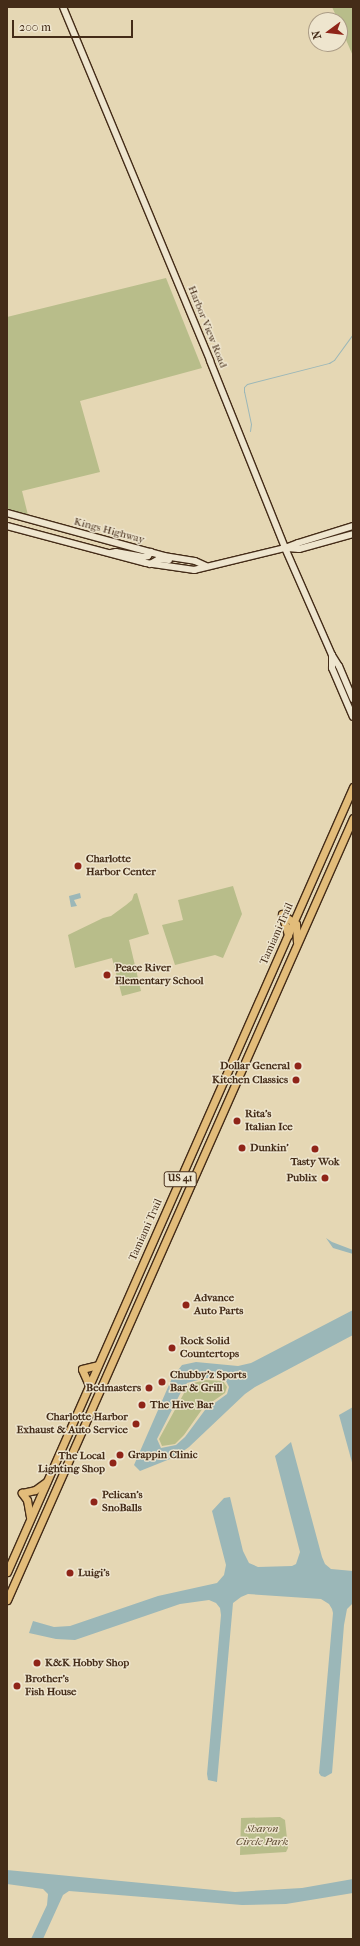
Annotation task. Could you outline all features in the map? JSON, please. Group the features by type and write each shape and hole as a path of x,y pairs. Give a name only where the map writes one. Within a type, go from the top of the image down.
{"main road":[{"name":"Harbor View Road","path":"64,7 210,361 285,548 353,699"},
{"name":"Kings Highway","path":"7,513 176,559 194,561 206,566"},
{"name":"Kings Highway","path":"7,526 150,564 194,570 285,548 353,526"},
{"path":"60,541 64,529"},
{"name":"Kings Highway","path":"285,548 299,549 353,534"},
{"path":"108,554 116,552 144,557 148,556 151,552"},
{"path":"150,564 159,559 170,561 176,559"},
{"name":"Harbor View Road","path":"332,655 332,668 353,717"},
{"name":"Tamiami Trail","path":"7,1572 353,787"},
{"name":"Tamiami Trail","path":"7,1600 353,818"},
{"path":"304,899 303,911 307,922"},
{"path":"288,935 282,914 294,922 297,928 296,945"},
{"path":"161,1222 160,1238 162,1250"},
{"path":"150,1247 153,1256 152,1271"},
{"path":"89,1385 82,1369 98,1365"},
{"path":"30,1518 27,1500 22,1493 35,1490 47,1482"}],"green space":[{"path":"332,7 353,7 353,56 348,44 348,12 334,12"},
{"path":"166,278 202,368 80,401 100,472 22,491 28,515 7,509 7,317"},
{"path":"233,886 242,914 223,958 215,955 175,965 162,925 183,920 178,900"},
{"path":"137,893 149,934 129,940 141,991 122,996 112,958 75,968 68,935 103,918 111,916 132,900 134,894"},
{"path":"206,1380 223,1381 227,1387 225,1393 203,1408 184,1435 175,1444 162,1446 159,1439 189,1384"},
{"name":"Sharon Circle Park","path":"280,1817 285,1820 288,1848 286,1852 240,1855 241,1818"}],"water":[{"path":"80,893 81,898 74,900 77,906 71,907 69,896"},
{"path":"326,1238 332,1242 353,1250 353,1254 333,1248"},
{"path":"353,1310 353,1335 255,1387 245,1394 189,1447 175,1457 140,1471 134,1465 172,1378 182,1365 196,1362 238,1366 251,1363","holes":["206,1378 225,1379 229,1387 227,1394 205,1410 185,1437 176,1445 161,1448 157,1439 187,1383"]},
{"path":"353,1407 353,1466 339,1415"},
{"path":"291,1442 325,1564 331,1569 353,1571 353,1603 347,1609 344,1625 332,1773 325,1777 321,1776 319,1773 333,1613 332,1609 329,1604 321,1599 248,1594 233,1603 217,1782 208,1780 207,1774 221,1615 220,1608 216,1603 209,1600 180,1604 75,1640 56,1639 29,1633 33,1621 54,1627 70,1626 158,1596 217,1583 224,1575 226,1565 212,1511 224,1498 230,1497 243,1551 249,1563 258,1567 292,1566 296,1564 300,1552 275,1456"},
{"path":"7,1870 235,1892 302,1888 353,1879 353,1893 286,1904 242,1905 69,1891 63,1895 43,1939 31,1939 47,1905 48,1894 43,1889 7,1884"}],"waterway":[{"path":"250,431 251,424 244,392 244,387 247,384 329,363 334,360 353,334"}],"place":[{"name":"Charlotte Harbor Center","path":"78,866"},
{"name":"Peace River Elementary School","path":"107,975"},
{"name":"Dollar General","path":"298,1066"},
{"name":"Kitchen Classics","path":"296,1080"},
{"name":"Rita's Italian Ice","path":"237,1121"},
{"name":"Dunkin'","path":"242,1148"},
{"name":"Tasty Wok","path":"315,1149"},
{"name":"Publix","path":"325,1178"},
{"name":"Advance Auto Parts","path":"186,1305"},
{"name":"Rock Solid Countertops","path":"172,1348"},
{"name":"Chubby'z Sports Bar & Grill","path":"162,1382"},
{"name":"Bedmasters","path":"149,1388"},
{"name":"The Hive Bar","path":"142,1405"},
{"name":"Charlotte Harbor Exhaust & Auto Service","path":"136,1424"},
{"name":"Grappin Clinic","path":"120,1455"},
{"name":"The Local Lighting Shop","path":"113,1463"},
{"name":"Pelican's SnoBalls","path":"94,1502"},
{"name":"Luigi's","path":"70,1573"},
{"name":"K&K Hobby Shop","path":"37,1663"},
{"name":"Brother's Fish House","path":"17,1686"}]}
